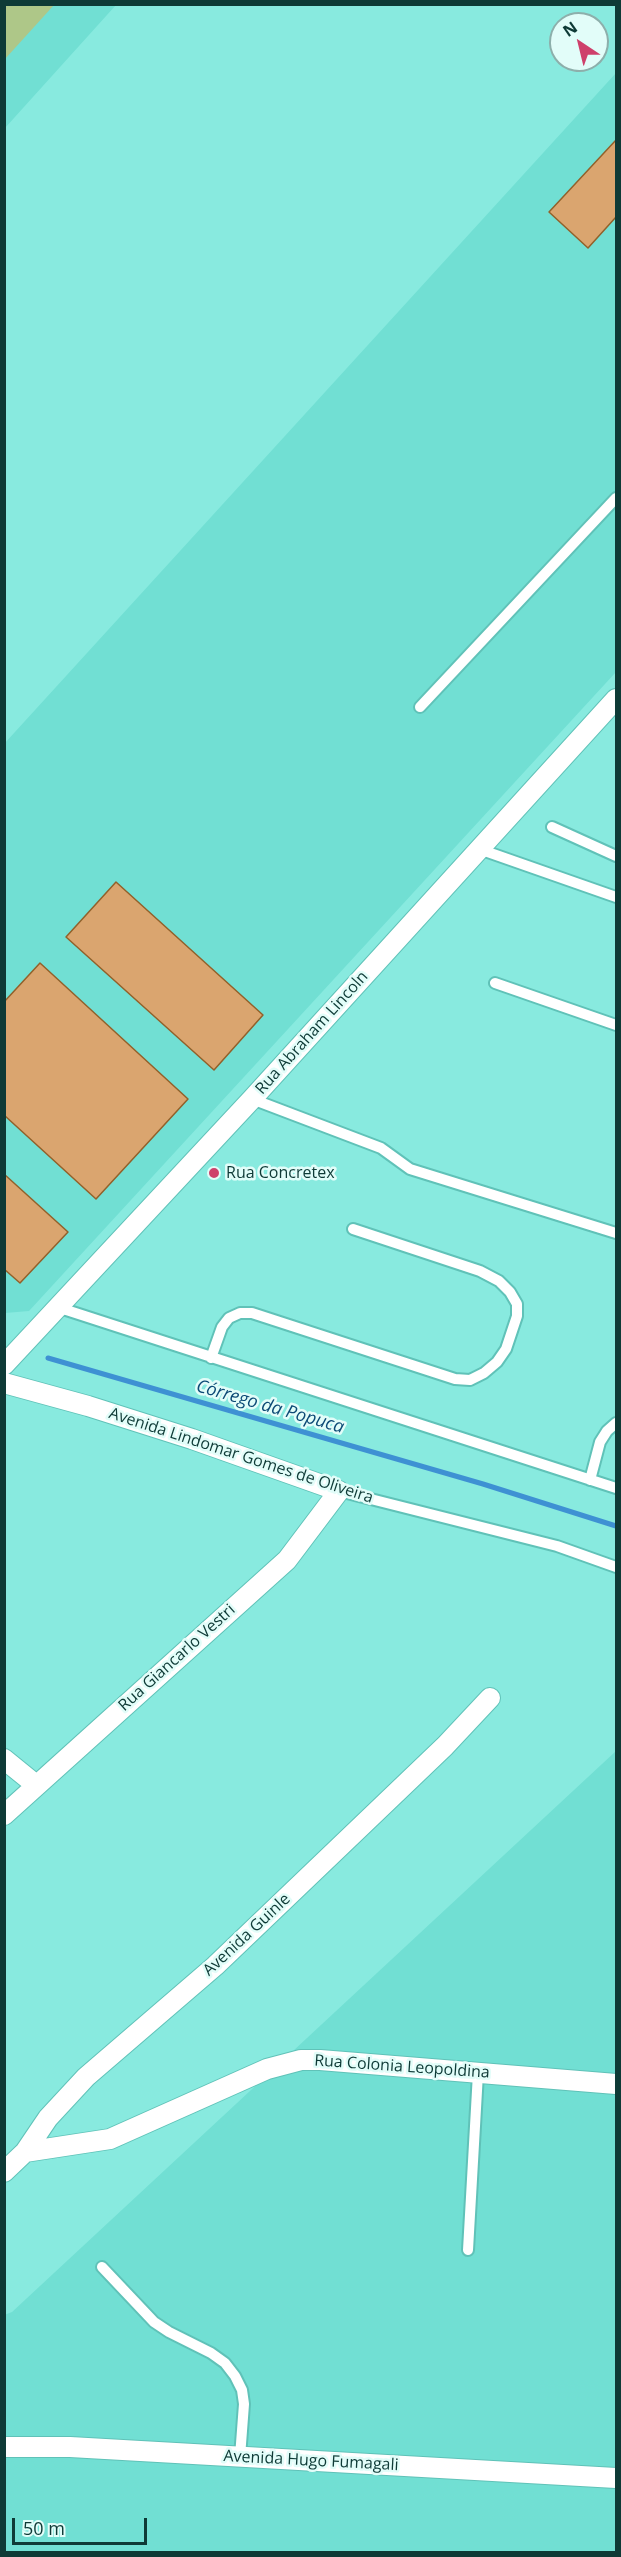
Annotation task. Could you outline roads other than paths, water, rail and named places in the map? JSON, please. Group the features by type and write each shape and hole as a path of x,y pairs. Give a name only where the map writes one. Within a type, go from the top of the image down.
{"street":[{"name":"Rua Abraham Lincoln","path":"4,1365 252,1099 616,699"},
{"name":"Avenida Lindomar Gomes de Oliveira","path":"4,1383 88,1406 192,1439 339,1491"},
{"name":"Rua Giancarlo Vestri","path":"4,1815 287,1560 339,1491"},
{"name":"Avenida Guinle","path":"4,2172 25,2152 48,2118 80,2083 215,1966 436,1754 490,1698"},
{"path":"4,1760 36,1785"},
{"name":"Rua Colonia Leopoldina","path":"25,2152 110,2139 286,2062 320,2060 616,2084"},
{"name":"Avenida Hugo Fumagali","path":"4,2448 70,2447 616,2478"}],"lane":[{"path":"420,707 616,498"},
{"path":"552,827 616,856"},
{"path":"479,849 616,897"},
{"path":"495,982 616,1025"},
{"path":"252,1099 381,1148 410,1169 616,1233"},
{"path":"211,1358 222,1327 229,1318 240,1313 252,1313 455,1379 470,1380 484,1373 497,1362 506,1349 517,1316 517,1304 510,1292 499,1281 480,1270 353,1229"},
{"path":"57,1307 616,1488"},
{"path":"590,1480 600,1442 616,1423"},
{"name":"Avenida Lindomar Gomes de Oliveira","path":"339,1491 557,1546 616,1567"},
{"path":"468,2250 478,2073"},
{"path":"102,2267 154,2322 211,2353 225,2363 235,2376 242,2390 244,2404 240,2457"}],"waterway":[{"name":"Córrego da Popuca","path":"48,1358 483,1484 616,1526"}],"place":[{"name":"Rua Concretex","path":"214,1173"}]}
